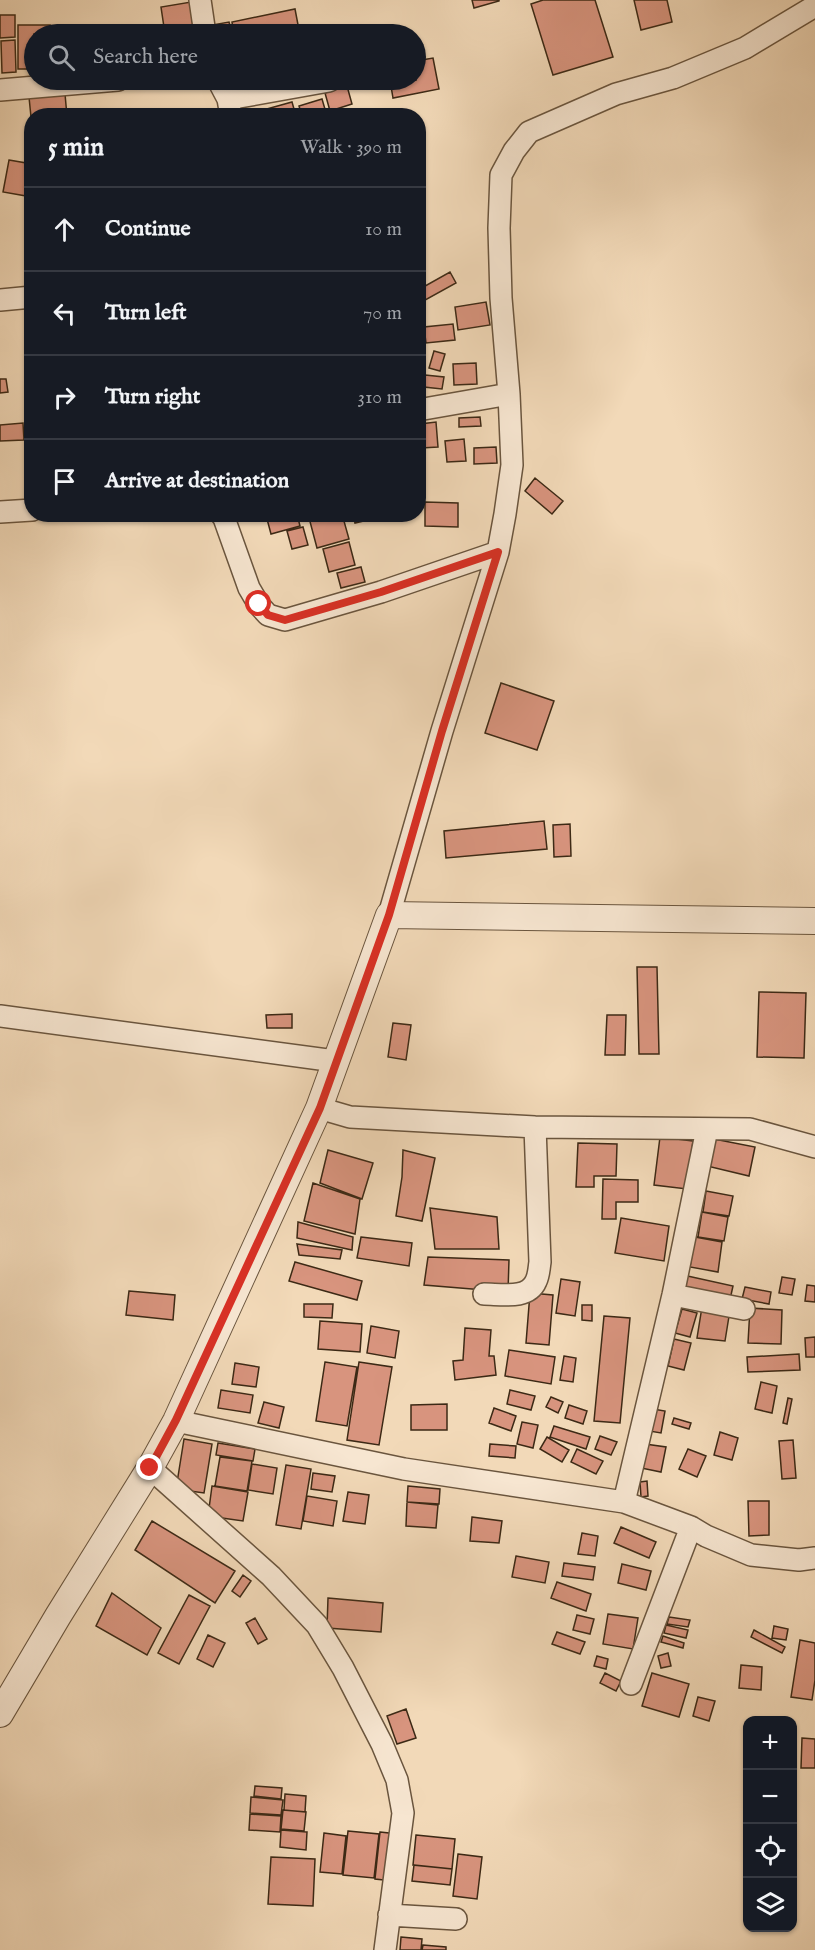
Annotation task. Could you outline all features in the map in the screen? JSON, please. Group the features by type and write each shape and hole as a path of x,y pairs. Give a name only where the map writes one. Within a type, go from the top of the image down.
{"street":[{"path":"200,0 204,24"},
{"path":"0,1713 150,1468 176,1420 320,1108 389,915 442,731 498,552 512,465 501,298 499,228 501,176 514,151 529,132 616,94 673,78 745,48 815,6"},
{"path":"0,90 24,88"},
{"path":"222,90 230,107 295,90"},
{"path":"0,300 24,298"},
{"path":"426,409 509,394"},
{"path":"0,512 24,510"},
{"path":"225,522 249,588 268,615 285,620 381,592 498,552"},
{"path":"389,915 815,921"},
{"path":"0,1016 335,1061"},
{"path":"320,1108 350,1117 535,1127 750,1129 815,1147"},
{"path":"484,1294 519,1295 529,1291 536,1281 540,1262 535,1127"},
{"path":"624,1502 673,1295 707,1129"},
{"path":"673,1295 744,1309"},
{"path":"176,1420 404,1469 624,1502 691,1527 706,1536 751,1555 799,1560 815,1558"},
{"path":"150,1468 271,1576 317,1625 343,1668 382,1744 397,1780 404,1813 385,1950"},
{"path":"631,1684 691,1527"},
{"path":"389,1915 456,1919"}],"building":[{"path":"472,0 499,0 499,1 474,8"},
{"path":"543,0 595,0 613,57 553,75 531,4"},
{"path":"634,0 667,0 672,22 641,30"},
{"path":"191,2 194,24 164,24 161,7"},
{"path":"295,9 298,24 232,24 232,22"},
{"path":"0,15 15,15 15,37 0,38"},
{"path":"18,25 24,25 24,69 18,69"},
{"path":"15,40 16,72 2,73 1,41"},
{"path":"433,58 439,89 393,98 392,90 426,90 426,59"},
{"path":"348,90 352,104 329,108 325,93"},
{"path":"65,94 66,108 30,108 29,97"},
{"path":"322,99 325,108 300,108 299,106"},
{"path":"292,102 294,108 270,108"},
{"path":"9,160 24,163 24,196 3,192"},
{"path":"450,272 456,283 426,300 426,286"},
{"path":"486,302 490,325 458,330 455,307"},
{"path":"453,324 455,340 426,343 426,327"},
{"path":"434,351 445,354 440,371 429,368"},
{"path":"476,363 477,384 454,385 453,364"},
{"path":"426,375 444,377 442,389 426,387"},
{"path":"0,379 6,379 8,392 0,393"},
{"path":"480,417 481,426 459,427 459,418"},
{"path":"436,422 438,447 426,448 426,423"},
{"path":"23,423 24,440 0,441 0,425"},
{"path":"464,439 466,461 447,462 445,441"},
{"path":"496,447 497,463 474,464 474,448"},
{"path":"535,478 563,501 552,514 525,491"},
{"path":"426,502 458,503 458,527 425,526"},
{"path":"268,522 299,522 300,526 271,534"},
{"path":"310,522 344,522 349,539 317,548"},
{"path":"303,527 308,545 292,549 287,531"},
{"path":"349,542 355,565 329,572 323,549"},
{"path":"361,567 365,582 341,588 337,573"},
{"path":"501,683 554,701 537,750 485,733"},
{"path":"544,821 547,849 446,858 444,831"},
{"path":"570,824 571,856 554,857 553,825"},
{"path":"637,967 657,967 659,1054 639,1054"},
{"path":"759,992 806,993 804,1058 757,1057"},
{"path":"292,1014 292,1028 267,1028 266,1015"},
{"path":"607,1015 626,1015 625,1055 605,1055"},
{"path":"393,1023 411,1025 406,1060 388,1057"},
{"path":"660,1137 693,1141 687,1189 654,1185"},
{"path":"714,1139 755,1147 749,1176 707,1166"},
{"path":"578,1143 617,1144 616,1176 594,1176 594,1187 576,1187"},
{"path":"328,1150 373,1163 362,1199 320,1183"},
{"path":"403,1150 435,1158 422,1221 396,1216 402,1177"},
{"path":"603,1179 638,1180 638,1202 616,1202 616,1219 602,1219"},
{"path":"313,1183 360,1199 355,1234 304,1221"},
{"path":"706,1191 733,1196 729,1216 703,1212"},
{"path":"430,1208 497,1217 499,1249 435,1249"},
{"path":"702,1212 728,1217 724,1241 698,1237"},
{"path":"621,1218 669,1226 664,1261 615,1253"},
{"path":"298,1222 353,1237 352,1250 297,1238"},
{"path":"361,1237 412,1243 409,1266 357,1258"},
{"path":"695,1237 722,1242 718,1272 690,1267"},
{"path":"297,1244 342,1250 340,1259 299,1255"},
{"path":"428,1257 509,1260 508,1292 424,1285"},
{"path":"295,1262 362,1281 357,1300 289,1281"},
{"path":"683,1275 733,1286 729,1304 679,1293"},
{"path":"782,1277 795,1279 792,1295 779,1293"},
{"path":"561,1279 580,1282 575,1316 556,1313"},
{"path":"807,1285 815,1286 815,1302 805,1301"},
{"path":"745,1287 771,1292 769,1304 742,1299"},
{"path":"129,1291 175,1295 173,1320 126,1315"},
{"path":"530,1293 553,1295 549,1345 526,1343"},
{"path":"304,1304 333,1304 332,1318 304,1317"},
{"path":"582,1305 592,1305 592,1321 582,1320"},
{"path":"702,1307 730,1310 725,1341 697,1338"},
{"path":"750,1308 782,1310 781,1344 748,1343"},
{"path":"682,1309 697,1313 690,1337 675,1333"},
{"path":"604,1316 630,1318 620,1423 594,1421"},
{"path":"320,1321 362,1324 360,1352 318,1349"},
{"path":"371,1326 399,1331 395,1358 367,1353"},
{"path":"465,1328 491,1330 489,1356 494,1356 496,1375 455,1380 453,1361 463,1360"},
{"path":"815,1337 815,1357 806,1357 805,1338"},
{"path":"674,1339 691,1343 684,1370 668,1366"},
{"path":"509,1350 555,1357 551,1384 505,1376"},
{"path":"799,1354 800,1370 748,1372 747,1357"},
{"path":"564,1356 576,1358 573,1382 560,1380"},
{"path":"325,1362 357,1367 347,1426 316,1421"},
{"path":"359,1362 392,1367 379,1445 347,1440"},
{"path":"235,1363 259,1367 256,1387 232,1384"},
{"path":"761,1382 777,1386 772,1413 755,1409"},
{"path":"221,1390 253,1395 250,1413 218,1408"},
{"path":"510,1390 535,1396 531,1410 507,1404"},
{"path":"551,1397 563,1402 558,1413 546,1407"},
{"path":"788,1398 792,1399 787,1424 783,1423"},
{"path":"264,1402 284,1407 279,1428 258,1423"},
{"path":"447,1404 447,1430 411,1430 411,1405"},
{"path":"569,1405 587,1411 583,1424 565,1418"},
{"path":"494,1408 516,1416 511,1431 489,1423"},
{"path":"653,1409 665,1411 661,1433 649,1431"},
{"path":"674,1418 691,1423 689,1429 672,1424"},
{"path":"522,1422 538,1425 533,1448 517,1444"},
{"path":"554,1426 590,1437 586,1449 550,1437"},
{"path":"720,1432 738,1438 732,1460 714,1455"},
{"path":"600,1436 617,1442 611,1455 595,1449"},
{"path":"547,1437 569,1450 562,1462 540,1449"},
{"path":"184,1439 212,1444 204,1493 176,1489"},
{"path":"793,1440 796,1478 782,1479 779,1441"},
{"path":"218,1443 255,1449 253,1461 216,1455"},
{"path":"490,1444 516,1446 515,1458 489,1456"},
{"path":"645,1444 666,1447 661,1472 641,1468"},
{"path":"577,1449 603,1461 596,1474 571,1462"},
{"path":"688,1449 706,1456 697,1477 679,1469"},
{"path":"220,1457 252,1461 247,1491 215,1486"},
{"path":"252,1464 277,1468 273,1494 248,1490"},
{"path":"286,1465 311,1469 301,1529 276,1525"},
{"path":"313,1473 335,1476 332,1492 311,1489"},
{"path":"647,1481 648,1496 641,1497 640,1482"},
{"path":"212,1486 248,1492 243,1521 208,1516"},
{"path":"408,1486 440,1489 439,1504 407,1502"},
{"path":"348,1492 369,1495 365,1524 343,1521"},
{"path":"307,1496 337,1501 333,1526 303,1521"},
{"path":"748,1501 769,1501 769,1535 749,1536"},
{"path":"407,1502 438,1505 436,1528 406,1526"},
{"path":"472,1517 502,1521 499,1543 470,1541"},
{"path":"152,1521 235,1571 215,1603 135,1550"},
{"path":"621,1527 656,1542 649,1558 614,1543"},
{"path":"582,1533 598,1536 595,1556 578,1554"},
{"path":"516,1556 549,1562 545,1583 512,1577"},
{"path":"564,1563 595,1567 593,1580 562,1576"},
{"path":"622,1564 651,1571 646,1590 618,1583"},
{"path":"243,1575 251,1581 240,1597 232,1591"},
{"path":"557,1582 591,1594 586,1611 551,1598"},
{"path":"112,1593 161,1628 147,1655 96,1626"},
{"path":"189,1595 210,1606 179,1664 158,1653"},
{"path":"328,1598 383,1603 381,1632 327,1628"},
{"path":"608,1614 638,1618 633,1649 603,1644"},
{"path":"577,1615 594,1619 590,1634 573,1630"},
{"path":"669,1617 690,1620 688,1627 667,1624"},
{"path":"255,1618 267,1639 258,1644 246,1623"},
{"path":"666,1625 688,1630 686,1638 664,1633"},
{"path":"774,1626 788,1629 786,1640 772,1638"},
{"path":"754,1630 785,1647 782,1653 751,1637"},
{"path":"557,1632 585,1642 580,1654 552,1644"},
{"path":"208,1635 225,1643 213,1667 197,1659"},
{"path":"663,1636 684,1643 683,1648 661,1642"},
{"path":"800,1640 815,1643 815,1680 812,1700 791,1697"},
{"path":"668,1653 671,1666 661,1668 658,1656"},
{"path":"597,1656 608,1659 606,1669 594,1666"},
{"path":"741,1665 762,1667 761,1690 739,1688"},
{"path":"605,1673 621,1681 616,1691 600,1683"},
{"path":"652,1673 689,1684 679,1717 642,1706"},
{"path":"698,1697 715,1701 709,1721 693,1716"},
{"path":"406,1709 416,1738 397,1744 387,1716"},
{"path":"802,1738 815,1739 815,1768 801,1768"},
{"path":"255,1786 282,1788 281,1799 254,1796"},
{"path":"285,1794 306,1796 305,1812 284,1810"},
{"path":"251,1797 283,1800 281,1815 250,1813"},
{"path":"283,1810 306,1812 304,1831 281,1829"},
{"path":"250,1814 281,1816 280,1832 249,1830"},
{"path":"281,1830 307,1832 306,1850 280,1847"},
{"path":"348,1831 379,1834 374,1878 343,1875"},
{"path":"380,1832 398,1834 393,1881 375,1879"},
{"path":"324,1833 346,1836 342,1874 320,1872"},
{"path":"416,1835 455,1839 452,1869 413,1865"},
{"path":"458,1854 482,1857 477,1899 453,1896"},
{"path":"271,1857 315,1859 313,1906 268,1904"},
{"path":"414,1865 452,1869 450,1885 412,1881"},
{"path":"401,1937 422,1939 421,1950 400,1950"},
{"path":"423,1945 446,1947 446,1950 422,1950"}],"route":[{"path":"150,1468 176,1420 320,1108 389,915 442,731 498,552 381,592 285,620 268,615 259,604"}]}
